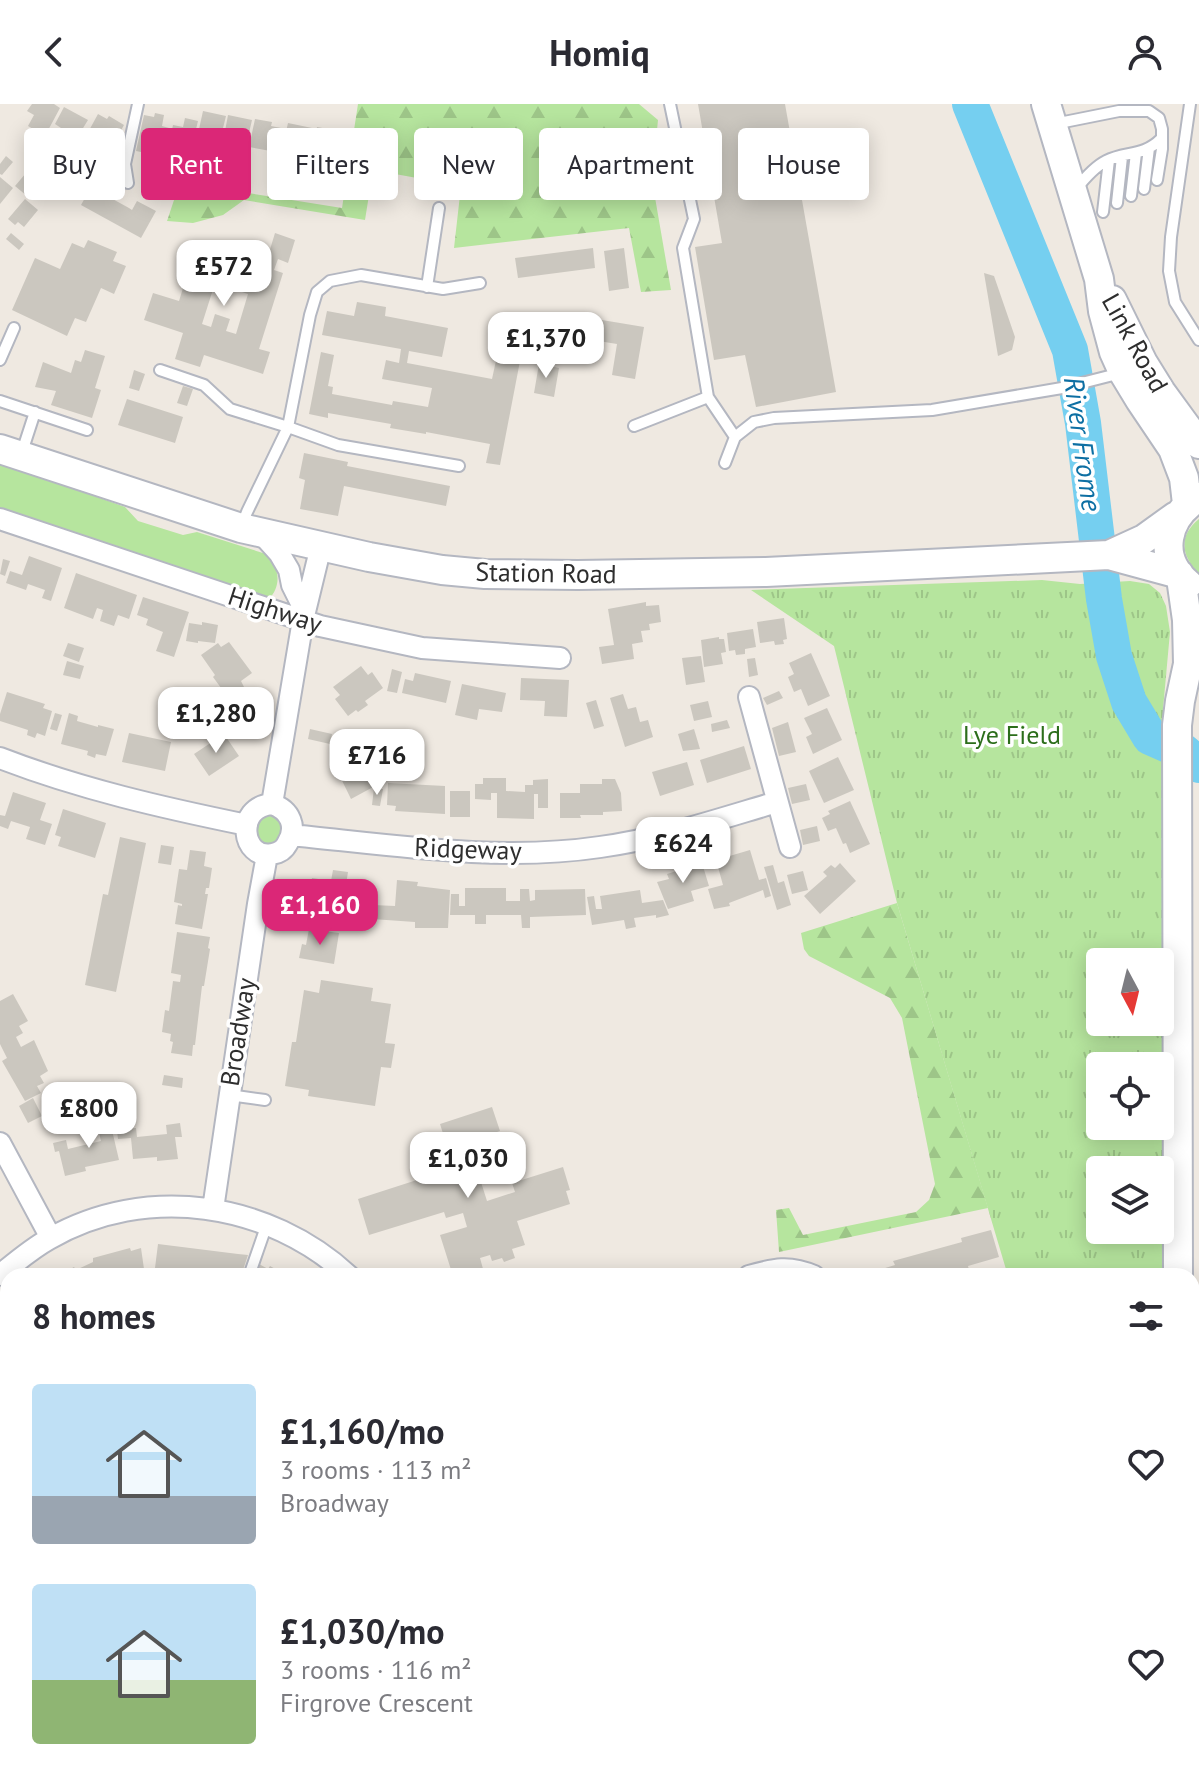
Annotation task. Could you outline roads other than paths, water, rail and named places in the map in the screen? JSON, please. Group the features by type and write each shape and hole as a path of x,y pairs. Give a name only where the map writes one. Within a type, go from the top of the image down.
{"main road":[{"name":"Link Road","path":"1049,114 1099,279 1110,339 1123,372 1173,449 1184,478 1187,506"},
{"name":"Link Road","path":"1099,279 1155,383 1199,444"},
{"name":"Station Road","path":"10,453 251,531 442,570 517,575 766,572 1109,555 1186,581"},
{"name":"Station Road","path":"1109,555 1144,539 1187,506"},
{"path":"1178,1268 1177,725 1180,701 1194,658 1187,620 1186,581 1172,564 1168,548 1169,532 1187,506"}],"street":[{"name":"Highway","path":"0,519 304,615 320,626 422,648 560,658"},
{"path":"251,531 279,553 289,570 304,615"},
{"path":"272,804 304,615 321,546"},
{"path":"749,697 790,847"},
{"path":"0,758 151,805 247,825"},
{"name":"Ridgeway","path":"291,835 483,852 549,852 645,838 777,802"},
{"path":"272,804 288,815 292,825 291,835 287,845 279,852 267,855 257,853 248,838 247,825 255,809 272,804"},
{"name":"Broadway","path":"213,1209 267,855"},
{"path":"0,1143 51,1238"},
{"path":"8,1268 51,1238 94,1219 140,1209 176,1206 213,1209 267,1224 301,1240 340,1268"}],"lane":[{"path":"128,183 125,164 138,104"},
{"path":"670,104 694,219 683,248 708,397 735,437"},
{"path":"1190,104 1169,271 1175,302 1199,340"},
{"path":"1049,114 1149,111 1159,118 1162,129 1157,180"},
{"path":"1074,192 1086,177 1109,160 1153,147 1161,139"},
{"path":"1144,189 1149,148"},
{"path":"1131,196 1136,153"},
{"path":"1117,203 1122,157"},
{"path":"1103,212 1109,160"},
{"path":"427,287 439,208"},
{"path":"251,531 247,512 288,427 317,292 330,281 361,275 443,289 480,283"},
{"path":"0,360 14,328"},
{"path":"160,370 204,385 230,409 338,445 459,466"},
{"path":"725,463 735,437 754,422 774,418 932,410 1062,388 1123,372"},
{"path":"634,426 708,397"},
{"path":"0,401 87,430"},
{"path":"10,453 35,412"},
{"path":"229,1095 265,1100"},
{"path":"252,1268 267,1224"}],"waterway":[{"name":"River Frome","path":"970,104 1070,350 1083,423 1104,599 1114,656 1129,702 1150,737 1184,752 1199,765"}],"park label":[{"name":"Lye Field","path":"1012,735"}]}
